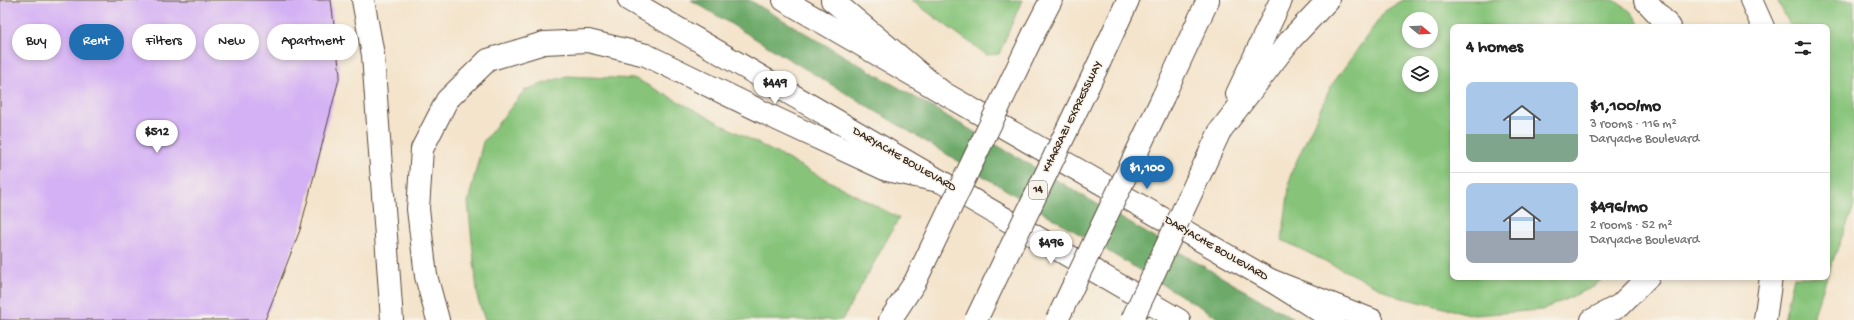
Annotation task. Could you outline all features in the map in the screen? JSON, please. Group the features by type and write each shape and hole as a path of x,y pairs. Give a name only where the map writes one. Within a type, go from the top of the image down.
{"main road":[{"path":"363,0 373,55 392,320"},
{"name":"DARYACHE BOULEVARD","path":"629,0 1179,320"},
{"name":"DARYACHE BOULEVARD","path":"784,0 1270,280 1334,320"},
{"path":"832,0 942,92"},
{"path":"1034,33 1044,0"},
{"path":"899,320 915,282 1051,0"},
{"name":"KHARRAZI EXPRESSWAY","path":"976,320 1128,0"},
{"path":"1057,320 1164,97 1208,0"},
{"path":"1132,320 1281,0"},
{"path":"1220,131 1291,39 1328,0"},
{"path":"1645,0 1667,24"},
{"path":"1751,0 1763,24"},
{"path":"438,320 426,276 418,209 422,149 447,100 488,60 544,43 588,41 646,55 779,120 887,170 940,181"},
{"path":"1270,280 1372,320"},
{"path":"1592,320 1620,305 1645,280"},
{"path":"1765,320 1771,280"},
{"path":"890,320 915,282"}],"green space":[{"path":"691,0 749,0 1295,320 1222,320"},
{"path":"911,0 1022,0 999,54 987,55"},
{"path":"1403,0 1614,0 1630,11 1641,24 1450,24 1450,280 1601,280 1591,288 1542,310 1474,315 1398,297 1282,240 1291,173 1331,86 1385,11"},
{"path":"1777,0 1854,0 1854,206 1830,268 1830,24 1789,24"},
{"path":"566,76 636,79 899,218 842,320 485,320 478,300 468,202 483,142 525,90"},
{"path":"1793,280 1826,280 1812,320 1784,320"}],"building":[{"path":"0,0 331,0 334,24 267,24 267,60 338,60 340,75 300,230 265,320 0,320"}]}
